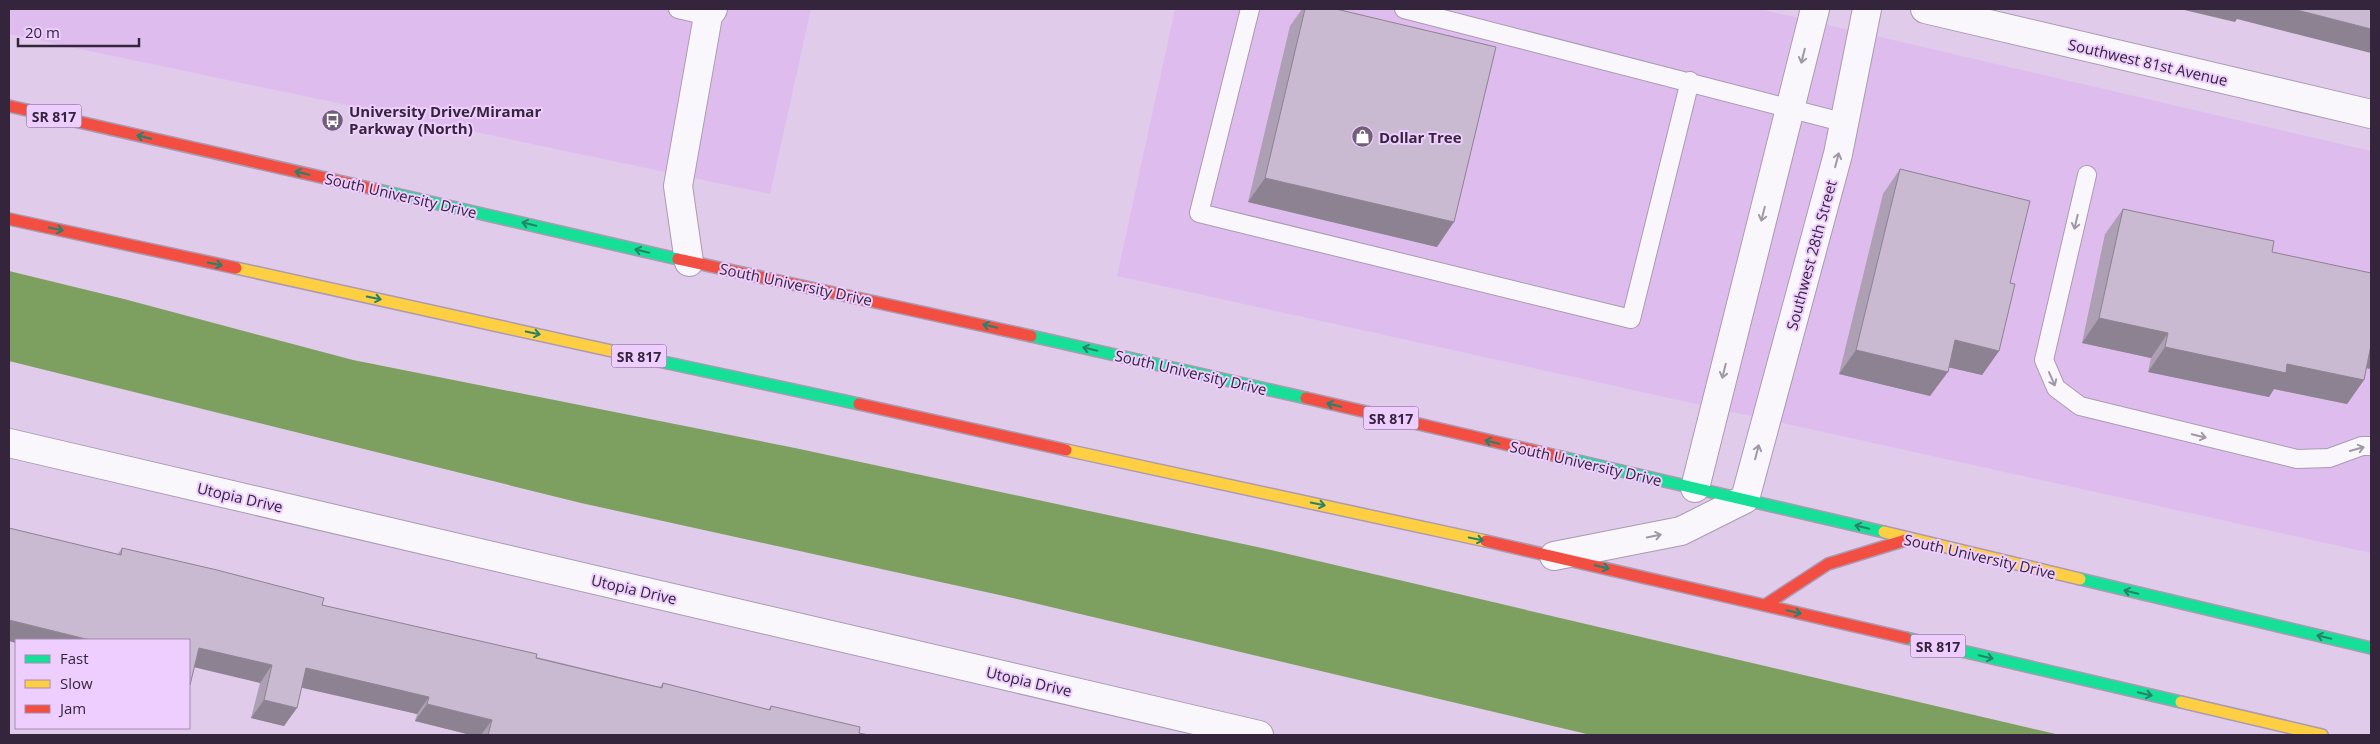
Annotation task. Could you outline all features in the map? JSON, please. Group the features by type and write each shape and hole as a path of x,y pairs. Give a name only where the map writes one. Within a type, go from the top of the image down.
{"main road":[{"name":"South University Drive","path":"9,106 567,232 689,262 1038,337 1744,499 2371,648"},
{"name":"SR 817","path":"9,219 1554,556 2322,735"},
{"path":"1765,605 1828,564 1909,539"}],"street":[{"path":"1695,488 1814,9"},
{"name":"Southwest 28th Street","path":"1744,499 1846,123 1867,9"},
{"name":"Southwest 81st Avenue","path":"1925,9 2371,114"},
{"path":"689,262 678,186 711,12"},
{"name":"Utopia Drive","path":"9,443 1260,735"},
{"path":"1554,556 1681,530 1744,499"}],"lane":[{"path":"678,9 711,12"},
{"path":"1250,9 1198,214 1631,319 1690,81"},
{"path":"1404,9 1690,81 1846,123"},
{"path":"2087,175 2044,360 2056,388 2080,406 2297,460 2329,458 2362,446 2371,446"}],"shaded area":[{"path":"9,9 811,9 770,194 9,34"},
{"path":"1175,9 1760,9 2371,151 2371,553 1117,276"},
{"path":"9,271 124,299 353,360 795,448 1262,548 2060,735 1591,735 1004,596 581,503 9,361"}],"building":[{"name":"Dollar Tree","path":"1305,9 1336,9 1496,47 1454,222 1265,178"},
{"path":"2293,9 2371,9 2371,29"},
{"path":"1900,169 2030,201 2010,283 2015,284 1999,351 1955,340 1948,372 1856,350"},
{"path":"2123,209 2274,241 2272,252 2371,273 2371,345 2364,380 2287,364 2286,373 2165,347 2168,333 2099,318"},
{"path":"9,528 121,555 122,548 217,570 324,598 322,605 537,654 536,658 662,688 663,683 770,710 771,706 860,727 859,733 869,735 488,735 492,720 427,704 429,697 306,668 297,708 264,700 272,665 199,648 190,685 190,639 86,639 9,620"}],"traffic: fast":[{"path":"378,190 678,259"},
{"path":"1031,336 1306,398"},
{"path":"621,353 859,404"},
{"path":"1561,457 1884,532"},
{"path":"2080,579 2371,648"},
{"path":"1906,638 2181,702"}],"traffic: slow":[{"path":"236,268 621,353"},
{"path":"1066,450 1486,541"},
{"path":"1884,532 2080,579"},
{"path":"2181,702 2322,735"}],"traffic: jam":[{"path":"9,106 378,190"},
{"path":"9,219 236,268"},
{"path":"678,259 1031,336"},
{"path":"1306,398 1561,457"},
{"path":"859,404 1066,450"},
{"path":"1765,605 1828,564 1909,539"},
{"path":"1486,541 1906,638"}],"place":[{"name":"University Drive/Miramar Parkway (North)","path":"333,120"},
{"name":"Dollar Tree","path":"1363,137"}]}
